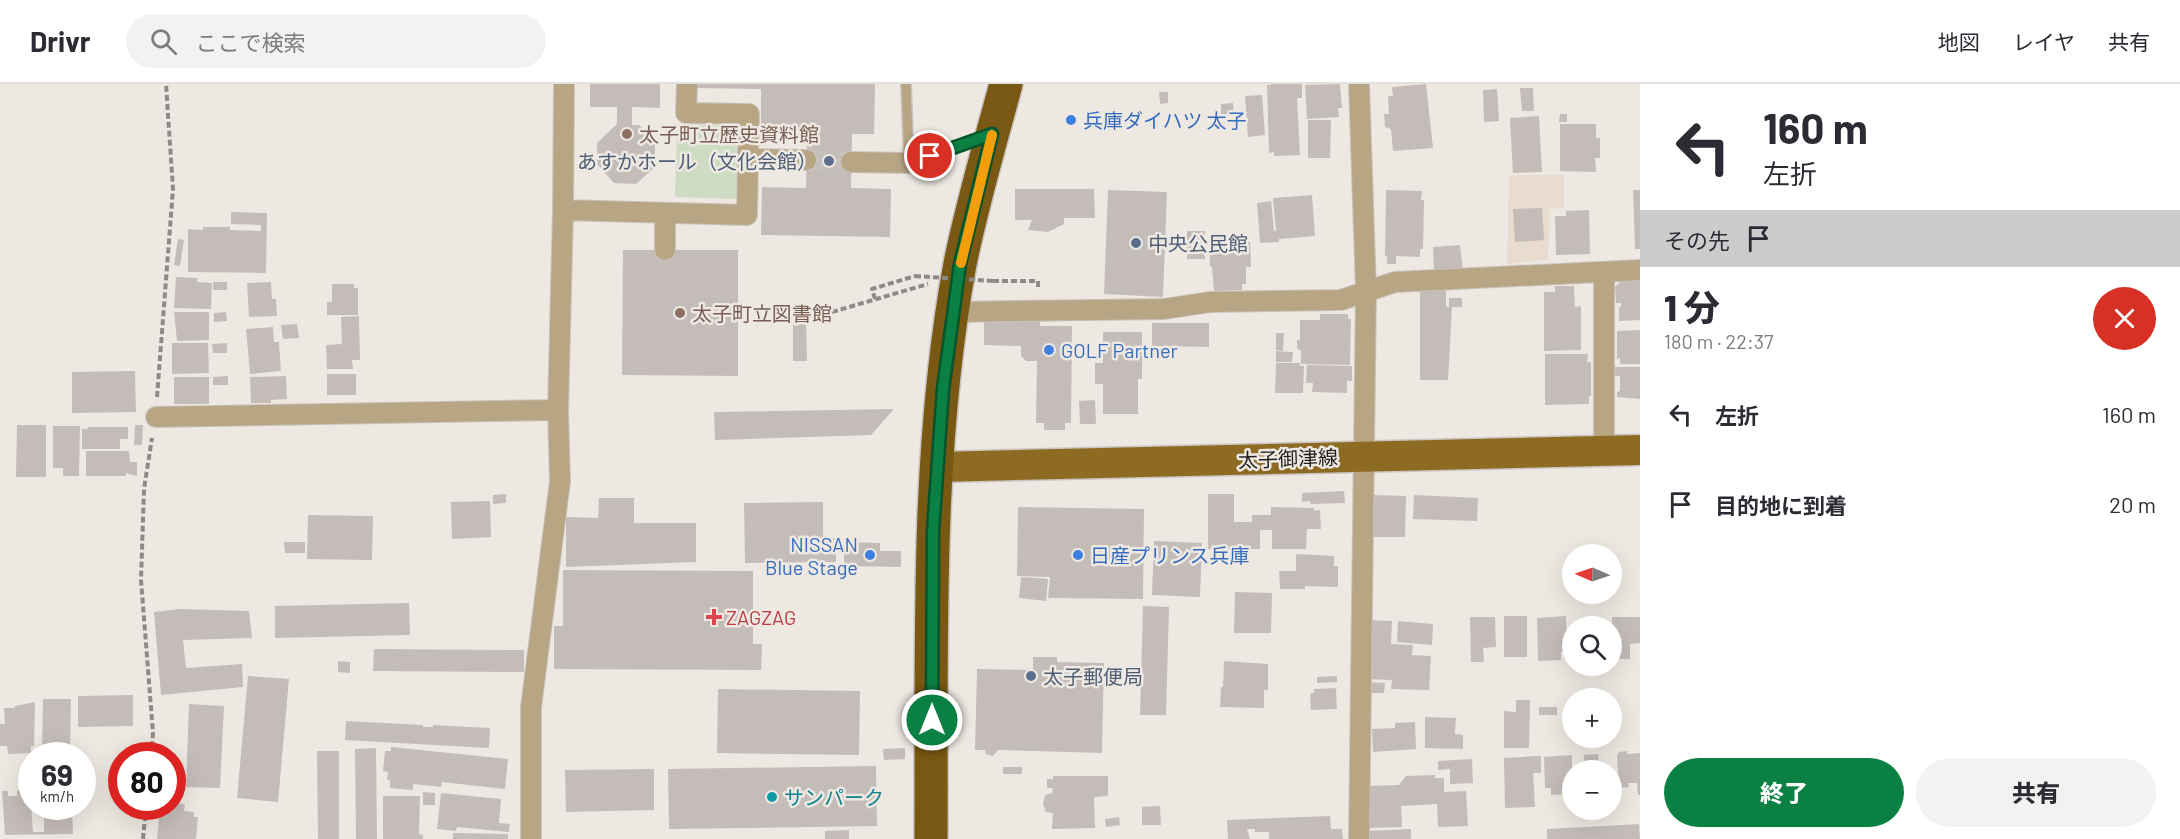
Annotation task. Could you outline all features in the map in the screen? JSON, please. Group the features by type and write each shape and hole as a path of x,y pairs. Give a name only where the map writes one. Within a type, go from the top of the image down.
{"highway":[{"path":"931,839 933,531 943,389 960,264 1006,84"}],"main road":[{"name":"太子御津線","path":"937,467 1640,450"}],"street":[{"path":"531,839 531,708 560,481 558,410 564,84"},
{"path":"563,210 747,214 749,114 686,113 687,84"},
{"path":"1359,84 1366,291 1362,456 1359,839"},
{"path":"748,159 806,160"},
{"path":"851,162 909,163"},
{"path":"665,213 665,250"},
{"path":"954,312 1164,309 1210,302 1341,300 1395,282 1640,270"},
{"path":"1604,272 1604,451"},
{"path":"156,417 558,410"}],"lane":[{"path":"906,84 909,163 992,134"}],"path":[{"path":"875,299 872,289 915,276 993,281 1038,281 1038,291"},
{"path":"832,312 928,284"},
{"path":"143,839 145,820"}],"shaded area":[{"path":"1509,175 1564,175 1564,208 1550,209 1548,260 1507,264"}],"green space":[{"path":"677,124 738,126 737,199 675,197"}],"building":[{"name":"太子町立歴史資料館","path":"590,84 660,84 660,108 632,107 632,125 639,125 655,142 655,167 636,184 614,183 597,164 597,143 617,124 617,107 590,107"},
{"name":"あすかホール（文化会館）","path":"696,84 875,84 874,134 852,134 851,188 891,189 890,237 761,235 762,187 806,188 807,133 761,132 761,89 695,88"},
{"path":"1302,84 1302,98 1297,98 1300,155 1274,156 1274,152 1269,153 1267,85"},
{"path":"1340,84 1342,108 1338,108 1339,117 1307,119 1305,85"},
{"path":"1426,84 1433,148 1393,151 1391,129 1385,127 1384,114 1389,114 1388,96 1393,96 1392,87"},
{"path":"1520,88 1533,88 1534,111 1522,111"},
{"path":"1497,89 1499,121 1484,122 1483,90"},
{"path":"1159,92 1168,92 1168,103 1160,104"},
{"path":"1262,95 1265,135 1248,137 1245,96"},
{"path":"1233,103 1234,115 1221,115 1221,104"},
{"path":"1560,114 1567,114 1567,122 1559,122"},
{"path":"1539,116 1542,172 1513,173 1510,118"},
{"path":"1308,120 1331,120 1330,158 1308,158"},
{"path":"1560,124 1596,124 1596,138 1600,138 1600,158 1595,158 1596,172 1560,171"},
{"path":"1015,189 1094,189 1095,218 1064,218 1064,224 1048,232 1028,230 1032,220 1015,220"},
{"name":"中央公民館","path":"1108,190 1167,192 1163,297 1104,294"},
{"path":"1386,190 1422,191 1421,200 1424,200 1423,249 1420,249 1420,257 1396,256 1396,264 1387,264 1387,256 1385,256"},
{"path":"1633,190 1640,190 1640,249 1635,249"},
{"path":"1312,195 1315,236 1260,243 1257,203 1271,201 1274,231 1276,231 1273,198"},
{"path":"1542,208 1544,240 1515,242 1513,209"},
{"path":"1589,210 1590,254 1556,255 1555,216 1566,216 1566,211"},
{"path":"231,212 267,213 266,273 188,272 188,229 230,227 230,230 261,231 261,225 231,224"},
{"path":"1187,231 1205,231 1205,259 1187,259"},
{"path":"178,239 184,240 180,266 174,265"},
{"path":"1209,239 1245,239 1246,257 1246,241 1250,242 1251,267 1246,267 1246,284 1242,284 1242,290 1214,291"},
{"path":"1460,245 1463,270 1434,271 1433,247"},
{"name":"太子町立図書館","path":"623,250 738,250 738,376 622,375"},
{"path":"176,277 198,278 197,282 212,283 211,309 174,308"},
{"path":"1640,280 1640,320 1619,321 1621,303 1616,303 1615,287 1621,281"},
{"path":"213,282 227,282 227,290 213,290"},
{"path":"271,282 272,299 276,299 277,316 249,317 247,283"},
{"path":"332,284 354,284 354,288 358,288 358,315 327,315 327,302 332,302"},
{"path":"1555,286 1574,286 1575,307 1581,306 1581,350 1544,351 1544,292 1555,292"},
{"path":"1420,290 1446,290 1446,307 1449,307 1449,298 1462,298 1462,307 1452,307 1448,380 1420,380"},
{"path":"174,312 209,312 209,340 177,341"},
{"path":"226,312 227,321 214,322 214,313"},
{"path":"1320,314 1348,314 1348,319 1351,319 1350,365 1301,364 1301,351 1297,348 1297,340 1300,340 1300,320 1320,320"},
{"path":"793,315 806,315 807,361 793,361"},
{"path":"359,316 360,360 352,360 353,369 327,369 326,345 342,344 341,317"},
{"path":"984,318 1040,319 1040,326 1072,326 1071,423 1065,423 1065,430 1044,430 1044,423 1036,423 1037,361 1026,361 1021,356 1021,346 984,345"},
{"path":"1152,323 1209,323 1209,347 1152,346"},
{"path":"297,324 299,338 283,339 281,325"},
{"path":"273,327 274,342 279,342 281,371 250,374 246,329"},
{"path":"1640,330 1640,364 1620,364 1620,358 1617,359 1617,331"},
{"path":"1103,332 1142,332 1142,379 1138,379 1138,414 1103,414 1103,384 1095,384 1095,363 1103,363"},
{"path":"1276,333 1284,333 1283,351 1276,350"},
{"path":"172,343 208,343 209,373 172,374"},
{"path":"227,343 227,353 213,353 212,344"},
{"path":"1276,351 1293,352 1292,362 1276,362"},
{"path":"1545,354 1588,354 1587,362 1591,362 1589,404 1545,405"},
{"path":"1276,363 1300,363 1300,366 1304,366 1303,393 1275,393"},
{"path":"1307,365 1352,366 1352,381 1347,381 1347,393 1312,392 1313,383 1306,383"},
{"path":"1614,367 1640,367 1640,399 1617,397 1617,392 1620,391 1620,376 1614,376"},
{"path":"135,371 136,412 72,413 72,372"},
{"path":"327,374 356,374 356,395 327,395"},
{"path":"228,376 228,385 213,385 213,377"},
{"path":"286,376 287,399 271,400 271,403 251,403 250,377"},
{"path":"174,377 209,377 209,404 174,404"},
{"path":"1095,400 1096,424 1080,424 1079,401"},
{"path":"894,409 871,435 715,440 714,412"},
{"path":"17,425 46,425 46,477 16,477"},
{"path":"135,425 143,425 142,445 134,445"},
{"path":"53,426 80,426 79,476 63,476 63,468 53,468"},
{"path":"88,427 128,427 128,439 120,439 120,449 82,449 82,429 88,429"},
{"path":"86,451 129,451 130,462 137,462 137,476 126,473 126,476 86,476"},
{"path":"1344,491 1345,503 1302,502 1302,493"},
{"path":"506,494 506,503 493,504 493,495"},
{"path":"1208,494 1234,494 1234,522 1252,522 1252,515 1271,515 1271,507 1314,508 1314,511 1320,510 1321,529 1307,529 1306,549 1272,549 1272,530 1260,530 1260,549 1208,549"},
{"path":"1373,495 1406,496 1405,537 1372,537"},
{"path":"1414,495 1478,498 1477,521 1413,519"},
{"path":"599,498 634,498 634,523 696,523 696,562 566,567 566,517 598,518"},
{"path":"490,501 491,537 452,539 451,502"},
{"path":"823,502 823,538 836,538 836,562 745,563 744,503"},
{"path":"1018,507 1144,509 1143,599 1048,598 1050,577 1017,576"},
{"path":"308,515 373,516 372,560 307,559"},
{"path":"1154,541 1202,543 1200,597 1152,595"},
{"path":"284,542 305,542 305,553 285,553"},
{"path":"844,542 880,543 880,551 901,551 901,567 844,566"},
{"path":"1296,554 1334,556 1334,566 1338,566 1338,587 1305,586 1305,589 1280,589 1279,571 1296,571"},
{"path":"563,570 753,571 753,644 762,644 761,670 554,669 554,626 563,626"},
{"path":"1021,577 1048,579 1046,601 1019,598"},
{"path":"1235,592 1272,593 1271,633 1234,633"},
{"path":"409,603 410,635 275,638 275,606"},
{"path":"1143,606 1169,607 1166,715 1140,715"},
{"path":"180,609 249,611 252,638 183,640 186,668 242,664 243,687 161,695 154,612"},
{"path":"1504,616 1527,616 1527,657 1504,657"},
{"path":"1562,616 1561,660 1538,661 1537,618"},
{"path":"1470,617 1495,617 1496,647 1483,648 1484,662 1471,662"},
{"path":"1622,617 1640,617 1640,643 1630,644 1630,659 1622,659"},
{"path":"1368,620 1392,621 1391,644 1413,645 1412,655 1431,656 1429,690 1391,689 1392,680 1366,679"},
{"path":"1398,621 1433,624 1432,645 1397,642"},
{"path":"374,649 524,650 524,672 373,671"},
{"path":"1033,657 1057,657 1057,662 1104,663 1102,753 998,750 993,756 986,754 985,750 975,750 977,669 1033,670"},
{"path":"338,661 350,662 350,673 338,672"},
{"path":"1224,661 1268,664 1268,690 1264,690 1264,708 1220,707"},
{"path":"248,676 289,679 278,802 237,798"},
{"path":"1337,676 1337,682 1317,683 1317,677"},
{"path":"1366,682 1385,683 1384,693 1366,693"},
{"path":"1336,688 1337,709 1311,710 1310,694 1314,693 1314,689"},
{"path":"718,689 860,691 859,755 717,753"},
{"path":"133,695 133,726 78,727 78,696"},
{"path":"43,699 71,699 70,742 42,742"},
{"path":"1516,700 1530,700 1529,748 1504,748 1504,711 1516,712"},
{"path":"35,702 34,742 18,742 18,754 8,754 7,746 0,746 0,724 5,724 4,708 15,708 15,706"},
{"path":"189,704 224,706 220,788 186,787"},
{"path":"1539,707 1557,707 1557,715 1539,715"},
{"path":"1425,717 1456,718 1455,734 1463,735 1463,749 1425,748"},
{"path":"346,721 423,725 423,727 433,727 433,725 490,728 489,748 345,740"},
{"path":"1415,722 1416,749 1373,752 1372,729 1395,728 1395,723"},
{"path":"391,747 508,759 505,789 442,782 441,787 413,784 413,790 390,788 390,780 387,780 388,772 383,771 385,751 391,751"},
{"path":"376,748 377,839 356,839 355,749"},
{"path":"905,748 905,759 884,760 883,749"},
{"path":"317,751 339,751 339,839 318,839"},
{"path":"1619,752 1640,753 1640,795 1638,795 1637,783 1628,783 1629,787 1622,788 1622,760 1617,760"},
{"path":"1598,754 1599,760 1584,760 1584,755"},
{"path":"1572,755 1572,760 1562,760 1562,794 1551,795 1551,788 1545,788 1544,757"},
{"path":"1541,756 1541,773 1533,773 1535,807 1505,808 1504,758"},
{"path":"1472,759 1473,783 1450,784 1450,769 1438,770 1438,761"},
{"name":"サンパーク","path":"876,766 877,826 669,829 668,769"},
{"path":"1003,767 1022,767 1022,774 1003,774"},
{"path":"654,769 654,810 566,812 565,770"},
{"path":"1435,775 1435,778 1444,778 1444,792 1466,791 1468,826 1438,827 1437,804 1401,806 1402,827 1363,828 1362,786 1399,785 1406,776"},
{"path":"1053,776 1108,776 1108,796 1094,797 1095,828 1052,829 1053,813 1046,812 1043,804 1045,795 1052,793 1053,788 1047,788 1047,779 1053,779"},
{"path":"18,790 18,820 32,820 33,832 44,832 44,820 72,820 73,834 5,835 2,791 8,791 8,796 17,796"},
{"path":"423,792 435,793 435,805 423,805"},
{"path":"441,793 501,799 499,823 510,824 509,832 457,827 456,831 437,829"},
{"path":"383,796 420,796 419,834 423,835 423,839 383,839"},
{"path":"1160,806 1161,825 1142,825 1142,807"},
{"path":"186,811 194,812 194,817 198,817 196,839 157,839 159,820 186,820"},
{"path":"1330,816 1331,829 1342,829 1343,839 1269,839 1269,832 1255,832 1255,829 1247,829 1250,839 1228,839 1227,820"},
{"path":"1119,817 1120,825 1106,827 1105,819"},
{"path":"1639,824 1640,839 1547,839 1547,829"},
{"path":"1411,829 1411,839 1367,839 1366,831"},
{"path":"849,830 849,839 825,839 825,831"},
{"path":"453,833 508,834 508,839 453,839"}],"tunnel":[{"path":"806,160 851,162"}],"slow traffic":[{"path":"961,263 992,135"}],"place":[{"name":"兵庫ダイハツ 太子","path":"1071,120"},
{"name":"太子町立歴史資料館","path":"627,134"},
{"name":"あすかホール（文化会館）","path":"829,161"},
{"name":"中央公民館","path":"1136,243"},
{"name":"太子町立図書館","path":"680,313"},
{"name":"GOLF Partner","path":"1049,350"},
{"name":"NISSAN Blue Stage","path":"870,555"},
{"name":"日産プリンス兵庫","path":"1078,555"},
{"name":"ZAGZAG","path":"714,617"},
{"name":"太子郵便局","path":"1031,676"},
{"name":"サンパーク","path":"772,797"}],"route":[{"path":"930,156 992,134 960,264 943,389 933,531 932,720"}]}
